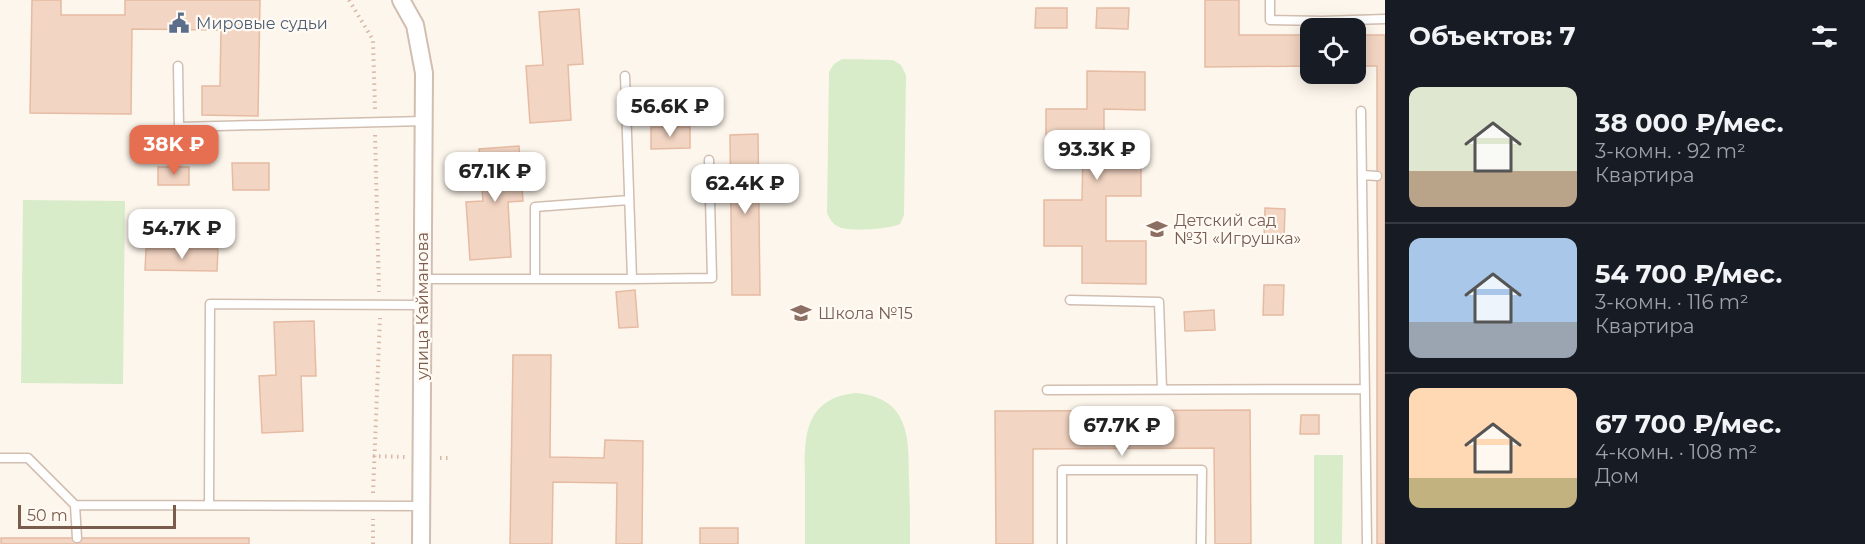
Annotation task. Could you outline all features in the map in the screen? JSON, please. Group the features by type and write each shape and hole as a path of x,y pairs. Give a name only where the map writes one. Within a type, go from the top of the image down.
{"street":[{"name":"улица Кайманова","path":"401,0 415,25 424,74 421,544"}],"lane":[{"path":"1270,0 1270,20 1385,19"},
{"path":"178,66 179,127 424,121"},
{"path":"625,76 632,279"},
{"path":"1361,111 1367,544"},
{"path":"423,279 712,278 709,160"},
{"path":"1362,176 1377,176"},
{"path":"535,279 535,207 629,200"},
{"path":"1070,300 1159,302 1162,389"},
{"path":"209,505 210,304 422,305"},
{"path":"1047,390 1365,388"},
{"path":"0,458 28,458 75,505 76,538"},
{"path":"1062,544 1062,470 1202,470 1201,544"},
{"path":"75,505 421,506"}],"path":[{"path":"349,0 373,40 380,330 373,456 373,544"}],"green space":[{"path":"842,59 893,60 901,65 906,75 904,215 900,224 870,229 844,229 835,224 827,213 829,72 834,64"},
{"path":"23,200 125,201 123,384 21,383"},
{"path":"856,393 873,396 887,402 902,422 908,448 910,544 805,544 805,449 811,422 817,411 826,403 839,396"},
{"path":"1314,455 1343,455 1342,544 1314,544"}],"building":[{"path":"32,0 61,0 61,15 125,15 125,0 260,0 258,116 202,115 202,86 220,86 221,30 132,29 131,114 30,113"},
{"path":"1205,0 1239,0 1239,35 1300,35 1300,66 1205,67"},
{"path":"1036,8 1067,8 1067,28 1035,28"},
{"path":"1097,8 1129,8 1128,29 1096,28"},
{"path":"579,9 583,64 568,65 571,120 530,123 526,66 543,65 539,12"},
{"path":"1366,35 1385,35 1385,544 1377,544 1377,66 1366,66"},
{"path":"1087,71 1145,72 1145,110 1104,109 1104,157 1141,157 1141,196 1106,196 1106,241 1146,241 1146,284 1082,283 1082,246 1044,246 1044,200 1082,200 1083,151 1046,151 1046,109 1087,109"},
{"path":"651,127 690,127 690,148 651,149"},
{"path":"758,134 760,295 732,295 730,135"},
{"path":"519,146 523,201 508,202 511,257 470,260 466,202 483,201 479,149"},
{"path":"232,163 269,163 269,190 233,190"},
{"path":"158,167 189,167 189,185 158,185"},
{"path":"1265,208 1285,209 1284,239 1264,239"},
{"path":"146,249 218,249 217,271 145,270"},
{"path":"1264,285 1284,285 1283,315 1263,315"},
{"path":"635,290 638,327 619,328 616,292"},
{"path":"1214,310 1215,330 1185,331 1184,312"},
{"path":"314,321 316,376 301,376 303,431 262,433 259,376 276,375 274,322"},
{"path":"513,355 551,355 550,457 604,458 605,440 643,441 642,544 616,544 617,483 553,482 552,544 510,544"},
{"path":"1250,410 1251,544 1215,544 1214,448 1033,449 1033,544 996,544 995,411"},
{"path":"1301,415 1319,415 1319,434 1300,434"},
{"path":"700,528 738,528 738,544 700,544"},
{"path":"1,538 249,538 249,544 1,544"}],"place":[{"name":"Мировые судьи","path":"179,23"},
{"name":"Детский сад №31 «Игрушка»","path":"1157,229"},
{"name":"Школа №15","path":"801,313"}]}
